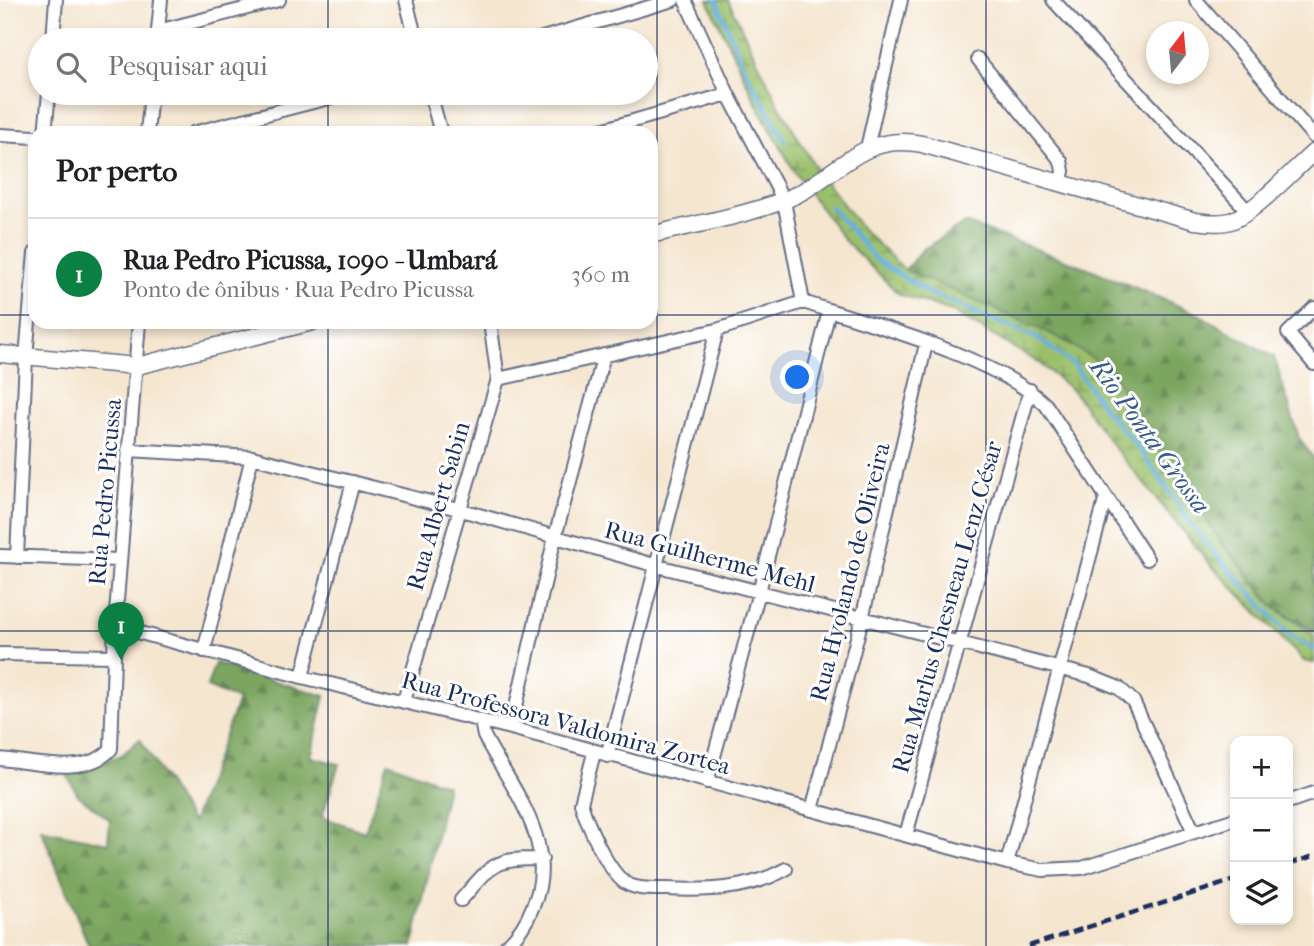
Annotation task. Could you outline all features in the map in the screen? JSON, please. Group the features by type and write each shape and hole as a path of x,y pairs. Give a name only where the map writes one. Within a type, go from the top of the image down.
{"street":[{"path":"54,28 56,0"},
{"path":"158,28 161,0"},
{"path":"184,28 279,0"},
{"path":"406,0 413,28"},
{"path":"577,28 673,0"},
{"path":"685,0 728,94 784,201 803,302"},
{"path":"867,148 901,0"},
{"path":"1053,0 1247,210"},
{"path":"1196,0 1314,137"},
{"path":"978,59 1061,161 1061,182"},
{"path":"616,126 728,94"},
{"path":"46,126 48,105"},
{"path":"148,126 150,105"},
{"path":"221,126 302,105"},
{"path":"433,105 439,126"},
{"path":"0,135 28,137"},
{"path":"658,233 784,201 867,148 901,140 1195,221 1219,223 1234,219 1247,210 1314,152"},
{"path":"498,379 717,330 803,302 974,361 1030,390 1046,405 1147,559"},
{"path":"1314,308 1288,333 1314,364"},
{"path":"707,782 759,592 829,311"},
{"path":"16,557 28,329"},
{"name":"Rua Pedro Picussa","path":"0,759 86,766 102,760 111,750 119,560 139,329"},
{"path":"0,354 137,366 284,329"},
{"name":"Rua Albert Sabin","path":"404,701 498,379 492,329"},
{"path":"717,330 600,754 581,803 614,873 626,884 640,888 711,891 768,879 786,869"},
{"name":"Rua Hyolando de Oliveira","path":"812,810 862,619 926,344"},
{"path":"511,728 555,537 604,355"},
{"name":"Rua Marlus Chesneau Lenz César","path":"906,835 1030,390"},
{"name":"Rua Guilherme Mehl","path":"128,450 252,457 458,509 654,565 1089,677 1126,693 1194,832"},
{"path":"204,651 252,457"},
{"path":"302,677 353,482"},
{"path":"1007,863 1106,497"},
{"path":"0,556 119,560"},
{"name":"Rua Professora Valdomira Zortea","path":"115,626 302,677 511,728 1007,863 1043,870 1082,867 1230,821"},
{"path":"0,654 114,656"},
{"path":"481,721 484,736 536,830 541,859 541,888 518,937 506,946"},
{"path":"1293,800 1314,793"},
{"path":"461,900 491,866 509,859 541,859"}],"green space":[{"path":"708,0 728,0 777,101 817,170 862,229 905,270 1056,336 1111,370 1142,425 1223,545 1273,606 1314,635 1314,663 1304,661 1210,564 1113,446 1074,392 1038,362 949,310 899,294 845,241 797,176 759,109"},
{"path":"965,223 1088,268 1198,314 1274,357 1299,438 1314,459 1314,631 1273,606 1223,545 1142,425 1111,370 905,270 922,250"},
{"path":"215,663 325,696 311,757 339,764 322,817 365,832 388,762 447,785 413,946 89,946 41,829 108,843 110,820 78,795 66,773 122,755 140,739 192,823 238,700 207,687"}],"waterway":[{"name":"Rio Ponta Grossa","path":"716,0 745,70 785,141"},
{"name":"Rio Ponta Grossa","path":"831,207 876,260 931,294 1037,338 1073,364 1104,408 1140,450 1203,540 1291,637 1314,649"}],"railway":[{"path":"1293,862 1314,856"},
{"path":"1029,946 1230,882"}],"place":[{"name":"Rua Pedro Picussa, 1090 - Umbará","path":"121,660"}]}
